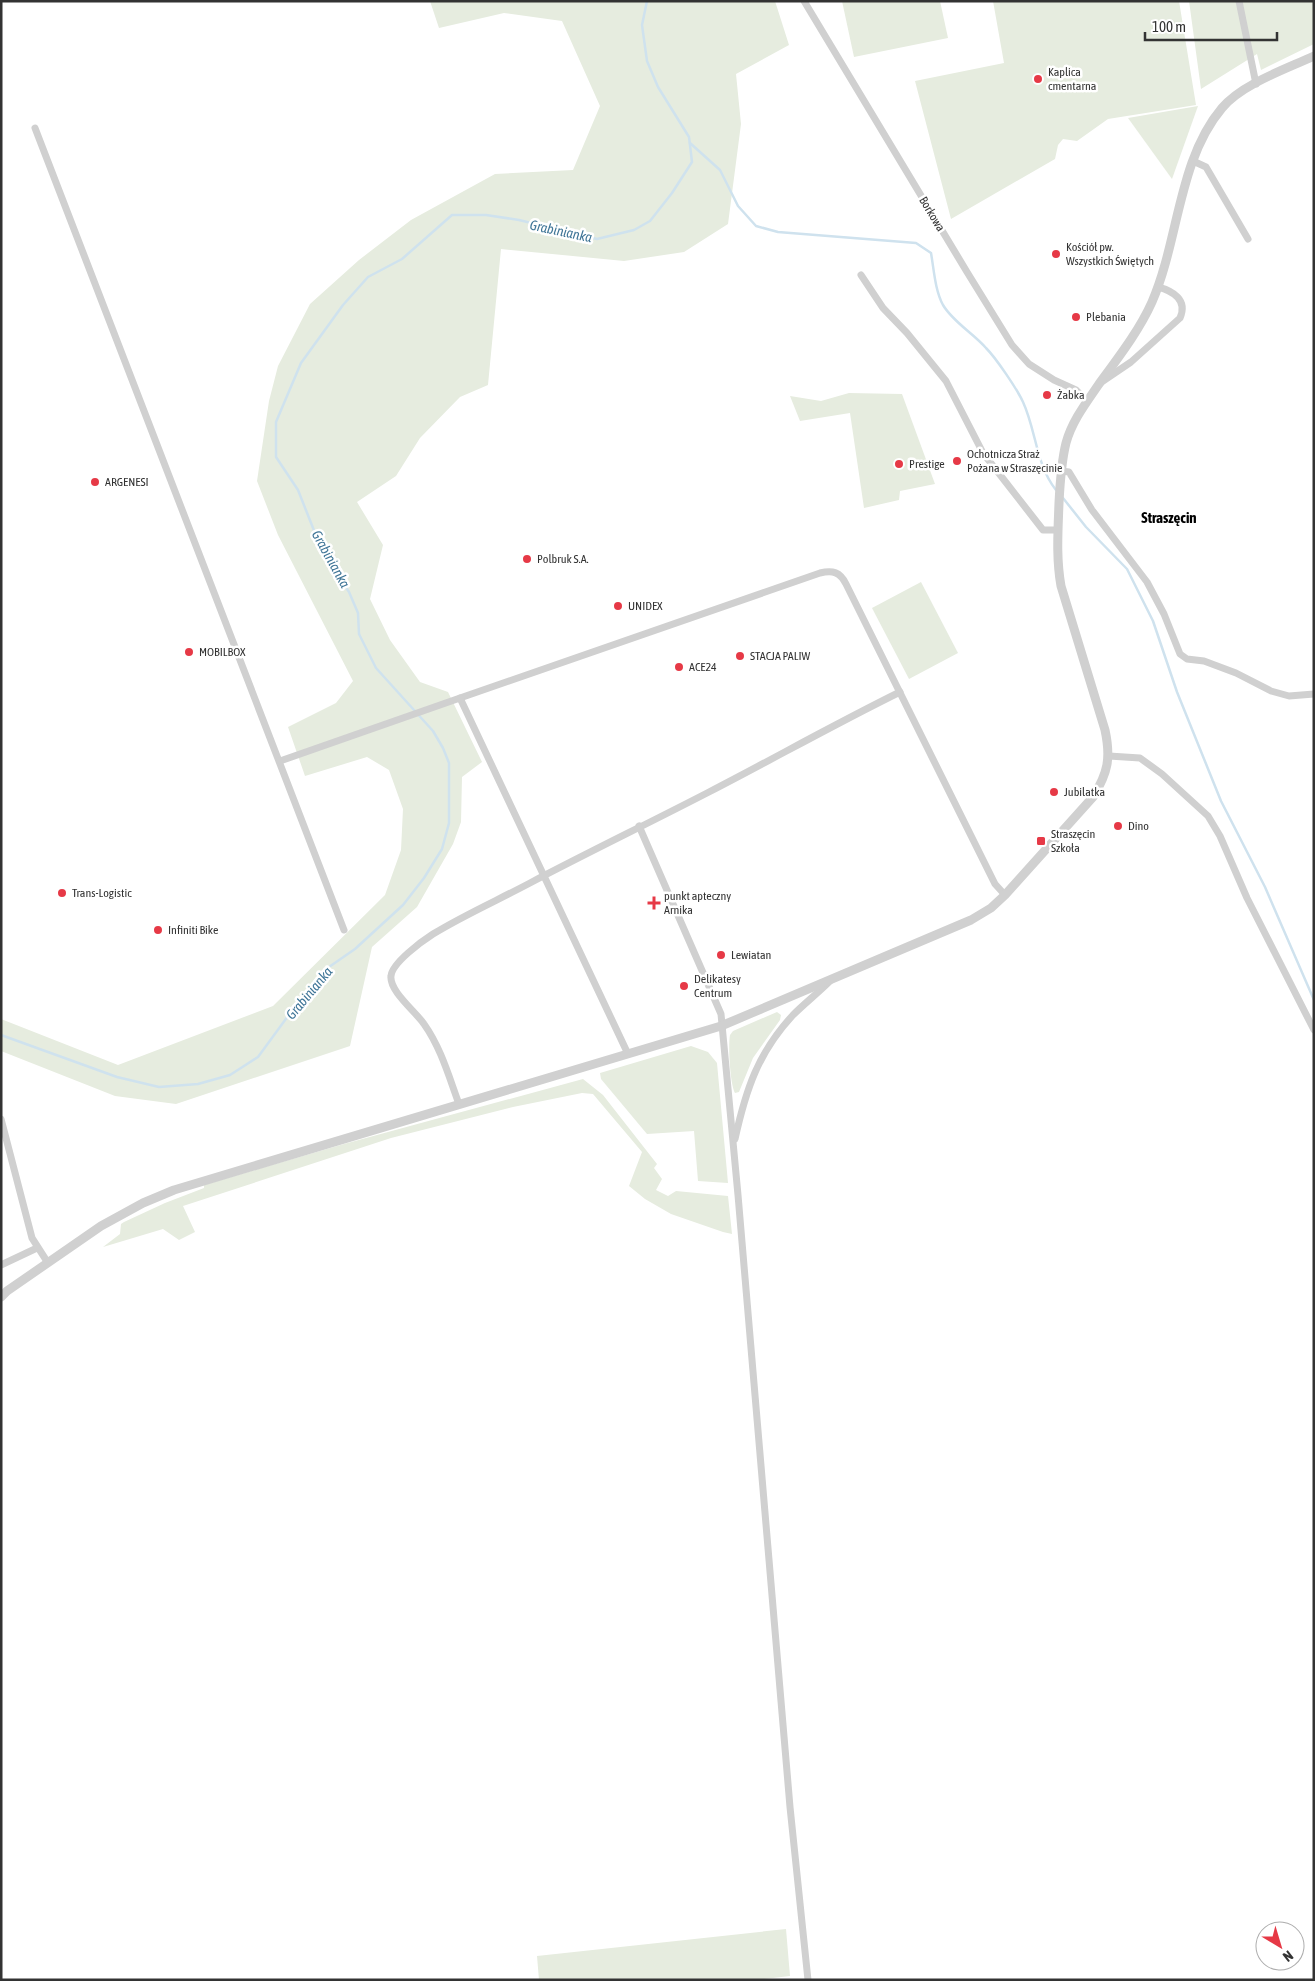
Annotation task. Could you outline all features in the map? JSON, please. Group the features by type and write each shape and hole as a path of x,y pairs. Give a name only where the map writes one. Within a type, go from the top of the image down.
{"street":[{"name":"Borkowa","path":"804,1 966,272 1012,345 1029,364 1054,380 1076,390 1087,401"},
{"path":"1239,1 1256,84"},
{"path":"3,1294 101,1226 143,1203 174,1190 721,1026 971,920 991,908 1005,895 1093,797 1103,781 1108,756 1102,720 1061,586 1057,555 1061,471 1069,435 1087,401 1140,325 1158,287 1193,161 1210,123 1234,97 1256,84 1314,56"},
{"path":"35,128 344,930"},
{"path":"1193,161 1206,167 1248,239"},
{"path":"861,275 883,308 907,333 946,381 988,460 1043,530 1058,527"},
{"path":"1100,383 1131,362 1180,318 1182,309 1180,298 1172,292 1158,287"},
{"path":"1061,471 1069,472 1074,478 1092,510 1147,582 1164,614 1180,654 1187,659 1204,661 1236,673 1271,691 1289,696 1314,694"},
{"path":"280,761 405,716 830,570 842,577 995,884 1005,895"},
{"path":"459,1104 436,1044 425,1025 394,989 391,982 391,974 394,968 406,956 432,935 639,826 709,792 798,743 900,692"},
{"path":"460,698 628,1054"},
{"path":"1108,756 1140,758 1162,774 1208,816 1220,836 1247,898 1314,1030"},
{"path":"639,826 721,1014 789,1788 808,1980"},
{"path":"733,1146 743,1104 753,1073 762,1056 794,1014 831,980"},
{"path":"1,1119 32,1238 48,1263"},
{"path":"1,1265 37,1248"}],"shaded area":[{"path":"430,1 775,1 789,45 736,74 741,124 728,224 684,252 624,261 501,249 488,385 460,397 420,438 396,476 357,502 383,545 370,599 390,640 420,682 448,692 482,762 462,777 461,822 453,844 417,907 372,947 350,1046 176,1104 115,1096 1,1051 1,1019 118,1065 273,1006 385,895 401,850 403,809 389,770 367,757 305,776 288,727 336,703 353,681 278,535 257,481 269,401 278,366 310,304 359,260 411,220 495,174 573,170 600,106 562,21 504,13 439,28"},
{"path":"842,1 940,1 948,38 854,57"},
{"path":"993,1 1179,1 1196,105 1108,119 1077,141 1063,139 1058,145 1055,159 951,219 915,81 1004,63"},
{"path":"1189,1 1314,1 1314,44 1261,70 1257,54 1201,89"},
{"path":"1198,106 1172,179 1128,118"},
{"path":"849,393 902,394 935,484 900,491 899,500 864,508 850,413 800,421 790,396 821,401"},
{"path":"921,582 958,653 909,679 872,608"},
{"path":"777,1012 781,1015 780,1020 753,1058 739,1092 735,1093 730,1064 730,1035 733,1031"},
{"path":"691,1046 708,1052 717,1063 728,1183 698,1181 694,1131 647,1134 601,1079 600,1073"},
{"path":"583,1079 603,1095 657,1164 654,1168 662,1179 656,1190 668,1196 676,1191 728,1196 732,1234 671,1214 645,1199 629,1186 642,1152 593,1094 582,1093 513,1107 391,1138 183,1206 195,1232 179,1240 163,1229 103,1247 120,1234 121,1224 124,1222 204,1188 204,1185 344,1144"},
{"path":"786,1929 790,1976 756,1980 539,1980 537,1956"}],"waterway":[{"name":"Grabinianka","path":"1,1035 117,1077 159,1087 198,1084 230,1075 258,1057 299,1001 329,967 355,949 403,905 424,878 442,849 449,823 449,763 433,731 376,668 359,634 358,613 349,592 335,571 315,533 298,490 276,457 276,422 301,363 343,305 368,277 402,259 452,215 486,215 519,220 597,239 634,230 650,221 672,193 692,162 689,137 658,87 647,61 642,25 647,1"},
{"path":"690,143 720,170 738,206 756,226 778,232 916,243 931,253 936,286 943,305 952,317 990,353 1016,389 1027,413 1044,470 1056,490"},
{"path":"1063,498 1086,527 1127,569 1153,621 1177,692 1221,801 1265,887 1314,1000"}],"place":[{"name":"Kaplica cmentarna","path":"1038,79"},
{"name":"Kościół pw. Wszystkich Świętych","path":"1056,254"},
{"name":"Plebania","path":"1076,317"},
{"name":"Żabka","path":"1047,395"},
{"name":"Ochotnicza Straż Pożana w Straszęcinie","path":"957,461"},
{"name":"Prestige","path":"899,464"},
{"name":"ARGENESI","path":"95,482"},
{"name":"Polbruk S.A.","path":"527,559"},
{"name":"UNIDEX","path":"618,606"},
{"name":"MOBILBOX","path":"189,652"},
{"name":"STACJA PALIW","path":"740,656"},
{"name":"ACE24","path":"679,667"},
{"name":"Jubilatka","path":"1054,792"},
{"name":"Dino","path":"1118,826"},
{"name":"Straszęcin Szkoła","path":"1041,841"},
{"name":"Trans-Logistic","path":"62,893"},
{"name":"punkt apteczny Arnika","path":"654,903"},
{"name":"Infiniti Bike","path":"158,930"},
{"name":"Lewiatan","path":"721,955"},
{"name":"Delikatesy Centrum","path":"684,986"}],"district":[{"name":"Straszęcin","path":"1169,517"}]}
